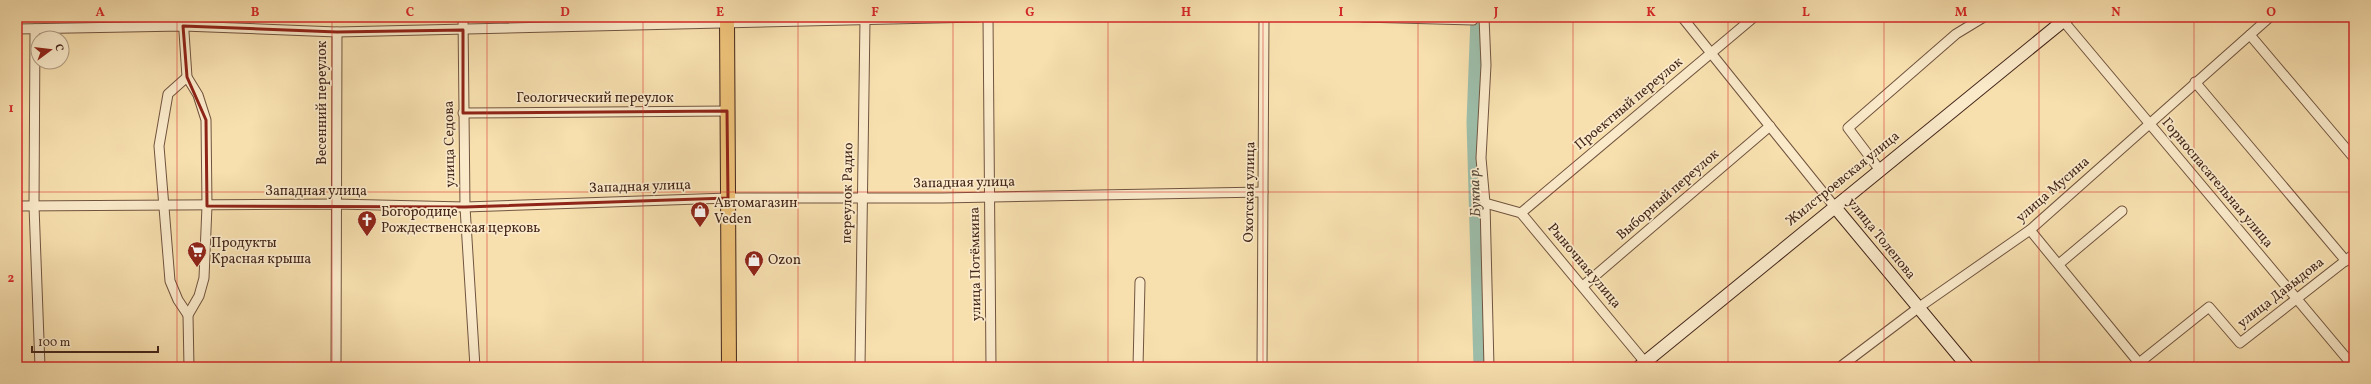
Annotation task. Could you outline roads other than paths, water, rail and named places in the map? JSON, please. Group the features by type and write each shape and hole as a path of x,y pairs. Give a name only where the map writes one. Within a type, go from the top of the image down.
{"main road":[{"path":"727,20 729,367"}],"street":[{"name":"улица Седова","path":"463,17 465,207 475,367"},
{"path":"17,29 183,21 337,32 463,30 727,20 865,20 978,17"},
{"name":"улица Потёмкина","path":"988,17 991,367"},
{"name":"Охотская улица","path":"1262,367 1264,17"},
{"path":"1362,17 1473,20"},
{"path":"1484,17 1486,65 1481,158 1485,203 1489,367"},
{"name":"улица Толепова","path":"1682,17 1710,54 1834,206 1968,367"},
{"name":"Проектный переулок","path":"1521,213 1754,17"},
{"path":"1879,169 1848,128 1956,34 1984,17"},
{"name":"улица Мусина","path":"1840,367 1918,308 2030,230 2270,17"},
{"name":"Жилстроевская улица","path":"1644,365 1834,206 2064,18"},
{"name":"Горноспасательная улица","path":"2064,18 2149,125 2298,300 2350,353 2354,367"},
{"name":"переулок Радио","path":"860,367 865,20"},
{"path":"183,21 187,77 198,95 206,120 207,206 204,278 199,296 188,315 189,367"},
{"path":"35,29 34,206 40,367"},
{"name":"Весенний переулок","path":"336,367 337,32"},
{"path":"2250,35 2354,158"},
{"path":"187,77 168,94 164,109 159,146 170,281 178,300 188,315"},
{"path":"2195,82 2346,261"},
{"name":"Геологический переулок","path":"463,113 727,111"},
{"name":"Выборный переулок","path":"1583,286 1770,126"},
{"name":"Западная улица","path":"17,206 336,204 465,207 728,198 989,197 1264,192"},
{"path":"1485,203 1521,213"},
{"path":"2059,264 2122,211"},
{"name":"Рыночная улица","path":"1521,213 1583,286 1644,365"},
{"name":"улица Давыдова","path":"2030,230 2059,264 2136,365 2209,307 2240,343 2298,300 2354,254"},
{"path":"1138,367 1140,282"}],"waterway":[{"name":"Букпа р.","path":"1478,17 1474,122 1481,367"}],"place":[{"name":"Автомагазин Veden","path":"700,228"},
{"name":"Богородице Рождественская церковь","path":"367,237"},
{"name":"Продукты Красная крыша","path":"197,268"},
{"name":"Ozon","path":"754,277"}]}
